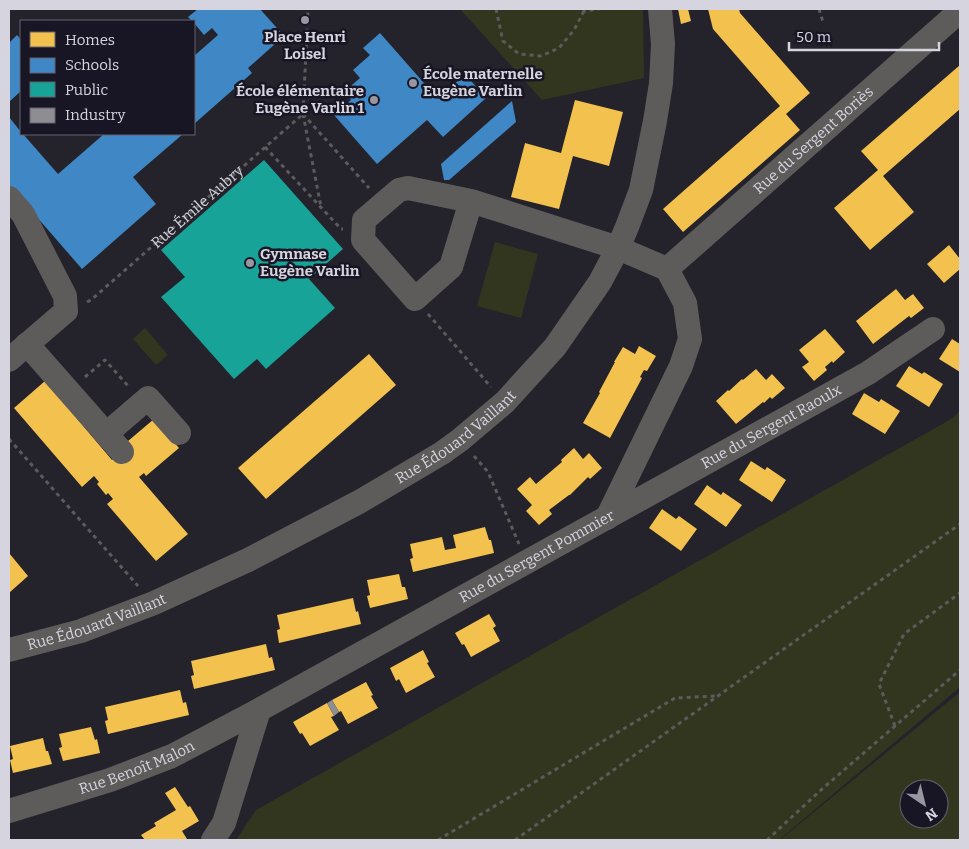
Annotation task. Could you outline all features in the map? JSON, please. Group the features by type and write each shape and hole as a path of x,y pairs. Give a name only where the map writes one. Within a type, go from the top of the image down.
{"street":[{"name":"Rue Édouard Vaillant","path":"9,650 81,631 154,603 248,560 359,502 442,453 505,402 555,347 600,282 627,227 640,190 661,83 663,44 660,9"},
{"name":"Rue du Sergent Boriès","path":"667,269 960,11"},
{"path":"471,201 451,267 415,299 363,240 364,220 399,190 408,188 471,201 618,248 667,269"},
{"path":"9,198 23,214 65,296 66,311 9,360"},
{"name":"Rue du Sergent Pommier","path":"259,710 607,518 681,366 690,339 685,303 667,269"},
{"name":"Rue du Sergent Raoulx","path":"607,518 868,373 933,329"},
{"path":"27,344 122,452"},
{"path":"106,434 148,398 179,433"},
{"path":"213,840 224,823 259,710"},
{"name":"Rue Benoît Malon","path":"9,811 110,780 172,756 259,710"}],"path":[{"path":"265,147 321,208 303,114 308,9"},
{"path":"496,9 503,41 520,54 541,56 559,48 574,30 583,10 599,9"},
{"path":"819,9 823,22"},
{"path":"303,114 383,204"},
{"name":"Rue Émile Aubry","path":"66,311 91,300 303,114"},
{"path":"415,299 505,402"},
{"path":"69,391 105,360 142,403"},
{"path":"9,439 154,603"},
{"path":"460,440 488,472 527,562"},
{"path":"515,840 960,524"},
{"path":"895,726 879,684 904,634 960,593"},
{"path":"767,840 822,789 960,670"},
{"path":"438,840 675,698 718,696"}],"green space":[{"path":"460,9 643,9 644,78 542,100"},
{"path":"495,242 538,254 521,318 477,306"},
{"path":"145,328 168,355 156,365 133,339"},
{"path":"960,410 960,687 779,840 236,840 256,810 953,418"},
{"path":"960,692 960,840 780,840"}],"building: Homes":[{"path":"678,9 688,9 691,21 681,24"},
{"path":"708,9 739,9 740,13 810,93 786,114 800,130 683,232 663,209 780,106 713,29"},
{"path":"960,65 960,109 883,176 914,212 870,250 834,208 878,170 861,151"},
{"path":"575,100 623,112 609,166 573,156 559,209 511,197 525,143 561,153"},
{"path":"949,245 960,259 960,269 944,283 927,264"},
{"path":"896,289 905,300 913,294 924,308 911,318 909,316 873,344 856,321"},
{"path":"825,329 845,352 833,363 832,361 825,367 827,370 814,381 802,367 809,362 799,350"},
{"path":"952,339 960,344 960,372 939,359"},
{"path":"639,346 656,356 647,371 644,370 640,377 642,378 610,438 583,423 623,347 635,354"},
{"path":"369,354 396,385 266,499 238,468"},
{"path":"909,366 922,374 924,372 943,384 929,407 896,386"},
{"path":"756,369 766,380 772,374 785,388 772,399 770,397 763,402 736,424 716,401"},
{"path":"45,381 112,460 124,450 121,447 154,419 179,448 146,476 144,473 139,477 188,534 156,561 107,504 113,499 108,493 106,495 97,484 99,482 94,476 82,487 14,408"},
{"path":"864,393 879,402 881,399 900,411 885,434 852,414"},
{"path":"574,448 583,459 589,453 602,468 590,479 588,477 570,495 549,510 552,514 539,525 526,511 532,505 517,489 530,477 536,484 562,462 561,460"},
{"path":"751,461 765,470 767,467 786,480 772,502 739,480"},
{"path":"707,485 721,495 723,492 742,505 726,527 694,504"},
{"path":"662,509 676,519 679,516 697,529 681,551 649,528"},
{"path":"485,527 494,553 413,572 410,559 413,558 410,544 442,537 445,550 456,548 453,535"},
{"path":"9,553 28,576 9,593"},
{"path":"399,574 402,587 405,587 408,599 370,608 367,596 370,595 367,580"},
{"path":"353,598 361,624 279,643 277,630 280,629 277,615"},
{"path":"489,614 496,626 493,628 500,641 471,657 455,633"},
{"path":"266,644 269,658 272,657 275,670 194,689 191,676 194,675 191,661"},
{"path":"423,650 429,662 427,663 435,677 406,693 399,679 396,681 390,668"},
{"path":"366,682 378,708 348,724 332,700"},
{"path":"180,690 183,703 186,702 189,715 108,734 105,721 108,720 105,707"},
{"path":"327,703 334,716 331,717 339,730 310,746 293,722"},
{"path":"91,727 95,740 97,739 100,753 63,761 59,748 62,747 59,734"},
{"path":"43,738 52,764 13,773 10,760 13,759 10,746"},
{"path":"175,787 199,821 182,831 186,840 145,840 141,835 156,826 154,823 176,810 165,793"}],"building: Schools":[{"path":"198,9 260,9 284,36 248,68 252,73 195,123 195,55 218,35 212,28 204,35 195,24 195,20 191,20 188,17"},
{"path":"380,33 438,99 465,74 486,98 443,137 427,120 377,164 334,115 351,100 344,92 360,78 353,70 370,55 363,48"},
{"path":"17,35 20,39 20,92 9,102 9,43"},
{"path":"512,101 516,122 449,180 444,180 441,164"},
{"path":"9,117 20,131 20,135 24,135 58,174 103,135 182,135 133,177 156,204 82,269 9,185"}],"building: Public":[{"name":"Gymnase Eugène Varlin","path":"264,160 343,249 309,279 335,308 266,369 257,359 234,379 161,297 185,277 161,250"}],"building: Industry":[{"path":"332,700 339,712 334,716 327,703"}],"place":[{"name":"Place Henri Loisel","path":"305,20"},
{"name":"École maternelle Eugène Varlin","path":"413,83"},
{"name":"École élémentaire Eugène Varlin 1","path":"374,100"},
{"name":"Gymnase Eugène Varlin","path":"250,263"}]}
